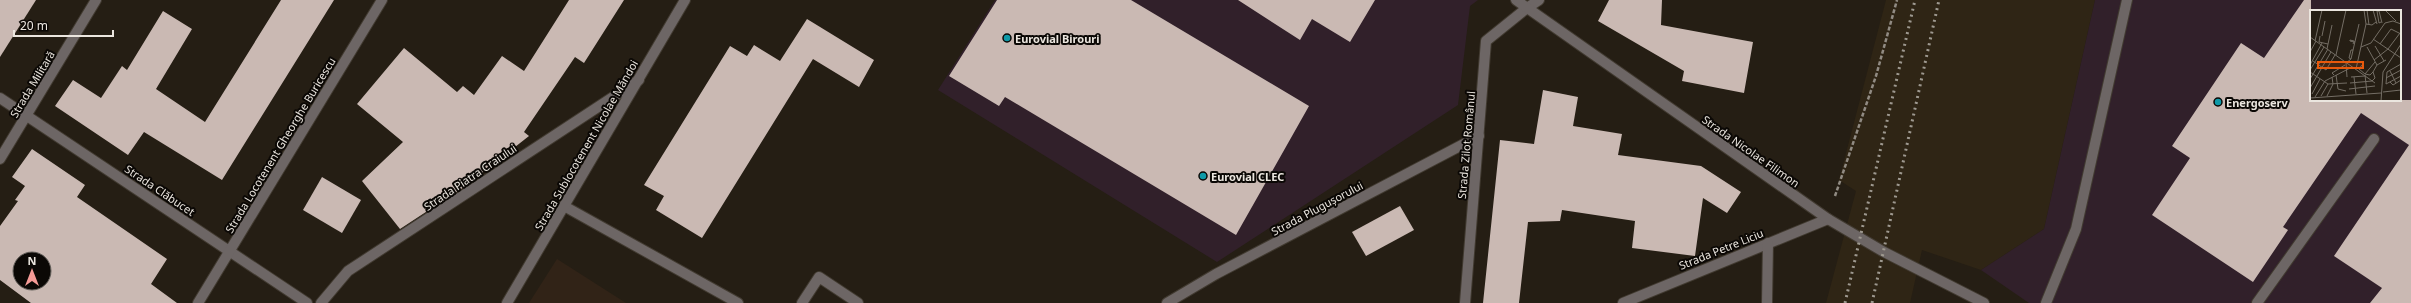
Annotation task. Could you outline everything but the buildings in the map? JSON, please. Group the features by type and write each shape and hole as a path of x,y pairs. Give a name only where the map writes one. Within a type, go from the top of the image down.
{"street":[{"name":"Strada Militară","path":"0,159 96,0"},
{"name":"Strada Locotenent Gheorghe Buricescu","path":"198,303 382,0"},
{"name":"Strada Sublocotenent Nicolae Măndoi","path":"507,303 685,0"},
{"name":"Strada Nicolae Filimon","path":"1516,0 1828,219 1884,252 1984,303"},
{"name":"Strada Zilot Românul","path":"1465,303 1486,41 1538,0"},
{"path":"2046,303 2076,229 2127,0"},
{"name":"Strada Piatra Craiului","path":"321,303 348,271 639,80"},
{"name":"Strada Clăbucet","path":"0,98 307,303"},
{"name":"Strada Plugușorului","path":"1167,303 1216,274 1479,136"},
{"path":"2257,303 2374,139"},
{"path":"564,206 738,303"},
{"name":"Strada Petre Liciu","path":"1623,303 1828,219"},
{"path":"1767,303 1768,243"},
{"path":"802,303 819,277 858,303"}],"path":[{"path":"1828,219 1876,76 1897,0"}],"shaded area":[{"path":"995,0 1478,0 1470,6 1458,105 1217,262 938,90"},
{"path":"1886,0 2095,0 2044,229 1981,270 1922,250 1910,303 1826,303 1856,191 1839,180"},
{"path":"2095,0 2411,0 2411,303 2029,303 1981,270 2044,229"},
{"path":"557,259 626,303 529,303"}],"railway":[{"path":"1845,303 1915,0"},
{"path":"1872,303 1939,0"}],"place":[{"name":"Eurovial Birouri","path":"1007,38"},
{"name":"Energoserv","path":"2218,102"},
{"name":"Eurovial CLEC","path":"1203,176"}]}
